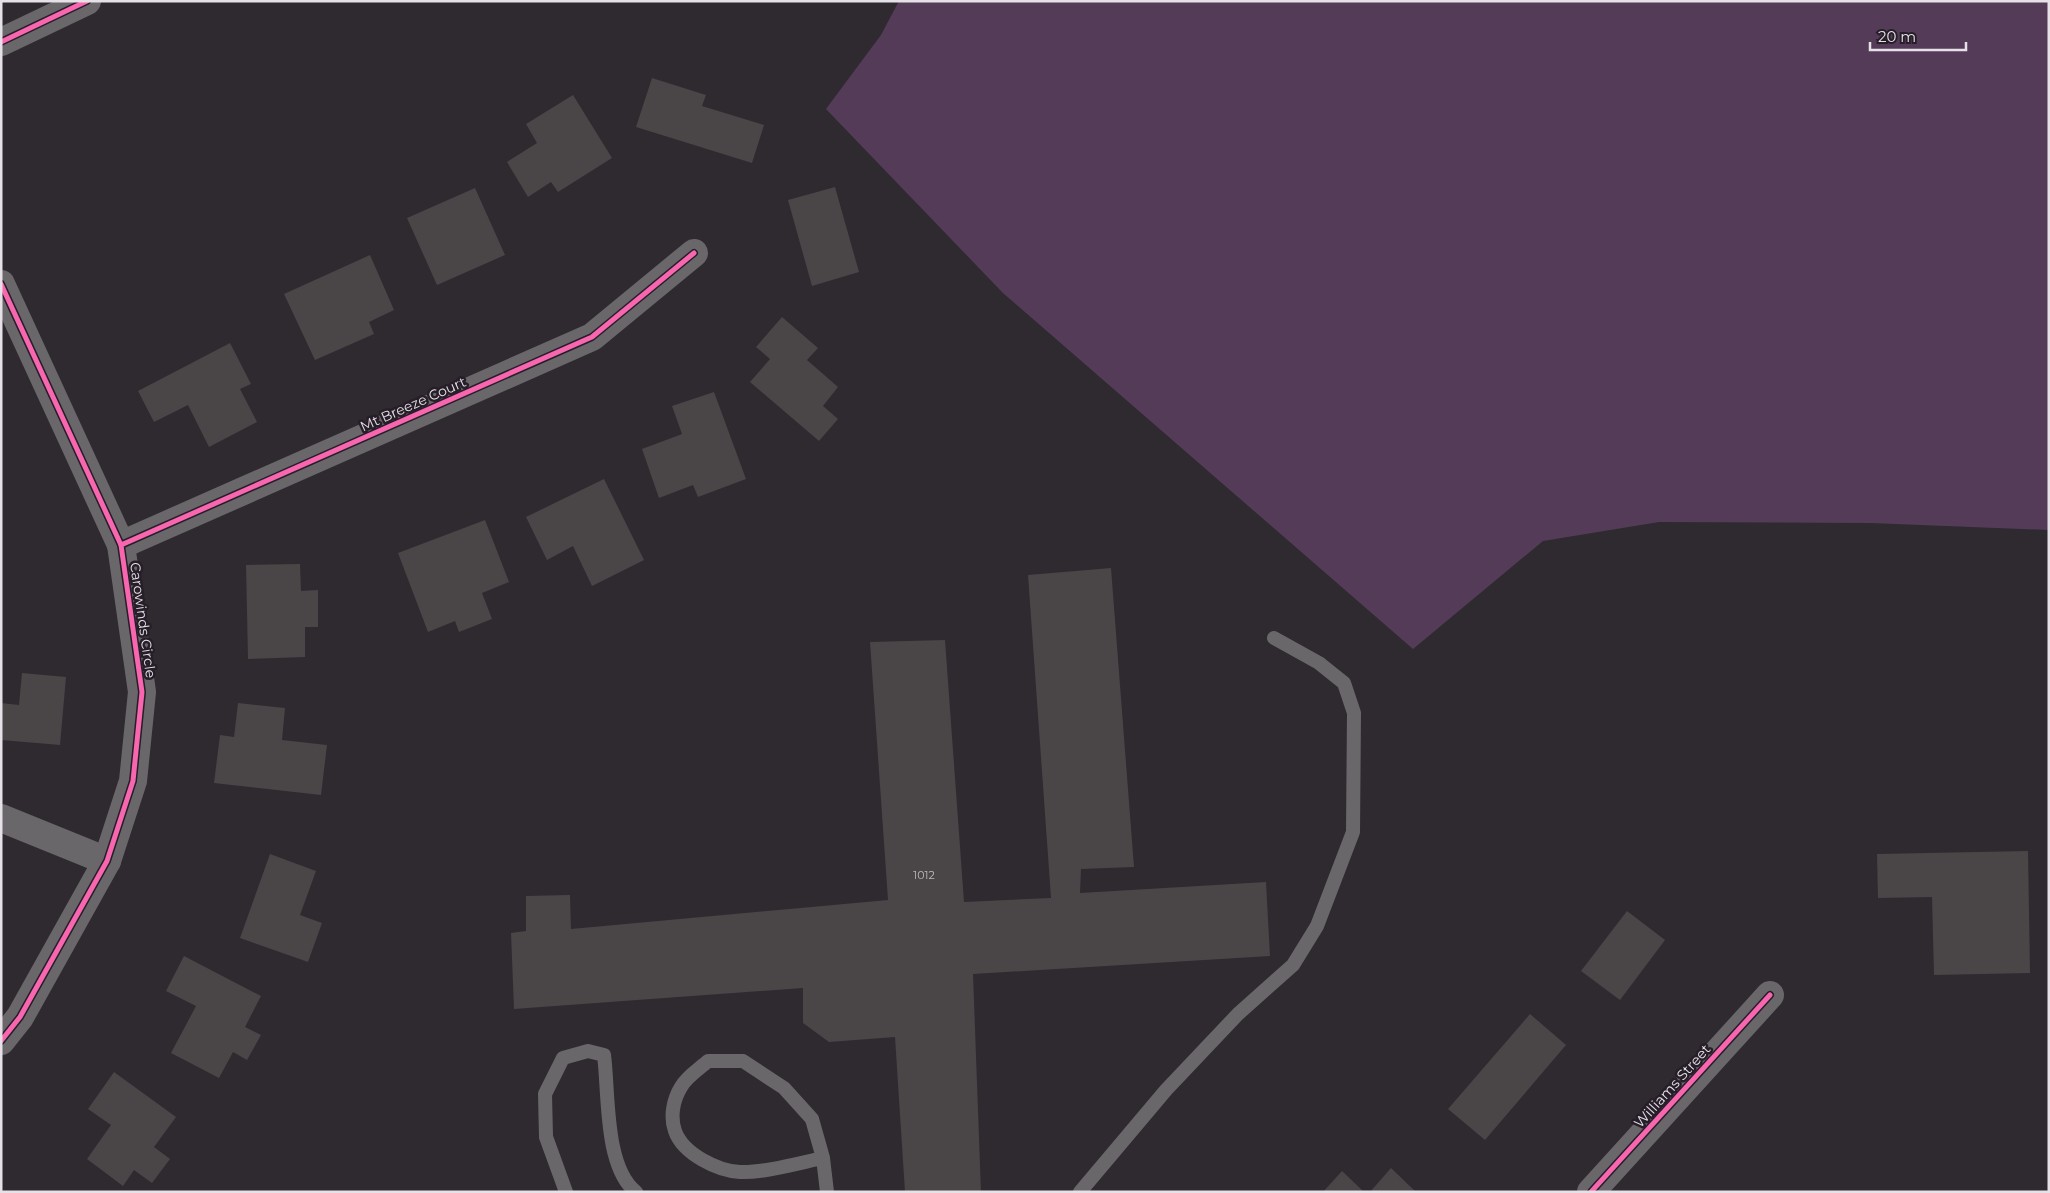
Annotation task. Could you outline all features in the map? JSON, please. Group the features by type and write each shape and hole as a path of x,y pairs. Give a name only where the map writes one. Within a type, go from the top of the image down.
{"street":[{"path":"1,42 87,1"},
{"name":"Mt Breeze Court","path":"121,545 592,338 694,253"},
{"name":"Carowinds Circle","path":"1,284 121,545 142,692 133,781 107,861 20,1017 1,1041"},
{"path":"1,818 107,861"},
{"name":"Williams Street","path":"1591,1192 1770,995"}],"lane":[{"path":"1080,1192 1198,1055 1238,1014 1294,965 1317,926 1353,832 1354,713 1344,683 1319,663 1274,638"},
{"path":"566,1192 546,1137 545,1094 563,1058 588,1051 604,1055 607,1108 614,1148 618,1164 629,1186 636,1192"},
{"path":"823,1158 741,1172 713,1165 686,1147 675,1132 672,1108 681,1086 708,1061 743,1061 784,1088 812,1119 823,1158 827,1192"}],"shaded area":[{"path":"899,1 2049,1 2049,530 1871,523 1659,522 1543,541 1413,649 1003,293 826,109 881,35"}],"building":[{"path":"652,78 706,95 702,106 764,125 752,163 636,127"},
{"path":"573,95 612,158 558,192 551,182 528,197 507,162 537,143 526,124"},
{"path":"835,187 859,272 812,286 788,200"},
{"path":"475,188 505,255 437,285 407,218"},
{"path":"370,255 394,310 369,322 374,334 315,360 284,294"},
{"path":"782,317 818,348 807,360 838,387 823,406 838,419 819,441 750,382 770,359 756,347"},
{"path":"230,343 251,384 240,389 257,422 209,447 188,405 154,422 138,391"},
{"path":"714,392 746,479 698,497 693,485 659,498 642,449 682,434 672,406"},
{"path":"604,479 644,560 592,586 573,546 547,560 526,517"},
{"path":"485,520 509,582 482,593 492,619 459,632 455,621 428,632 398,553"},
{"path":"300,564 301,591 318,590 318,627 305,627 305,657 248,659 246,565"},
{"path":"1111,568 1134,867 1081,869 1080,893 1266,882 1270,956 973,974 981,1192 905,1192 895,1037 829,1042 803,1023 803,988 514,1009 511,933 526,931 526,896 570,895 571,929 888,900 870,642 945,640 964,902 1051,898 1028,575"},
{"path":"22,673 66,677 60,745 1,740 1,703 19,705"},
{"path":"238,703 285,708 282,740 327,745 321,795 214,783 220,735 234,737"},
{"path":"2028,851 2030,973 1934,975 1932,897 1878,898 1877,854"},
{"path":"270,854 316,871 300,915 322,923 308,962 240,938"},
{"path":"1627,911 1665,940 1620,1000 1581,971"},
{"path":"184,956 261,996 245,1027 261,1035 247,1060 233,1052 219,1078 171,1053 196,1006 166,991"},
{"path":"1530,1014 1566,1045 1485,1140 1448,1109"},
{"path":"114,1072 176,1117 154,1147 170,1159 152,1183 134,1170 123,1186 87,1159 111,1125 88,1109"},
{"path":"1391,1168 1416,1192 1370,1192"},
{"path":"1342,1171 1364,1192 1323,1192"}],"cycle path":[{"path":"1,42 87,1"},
{"path":"121,545 592,337 694,253"},
{"path":"1,284 121,545 142,692 133,781 107,861 20,1017 1,1041"},
{"path":"1591,1192 1770,995"}]}
